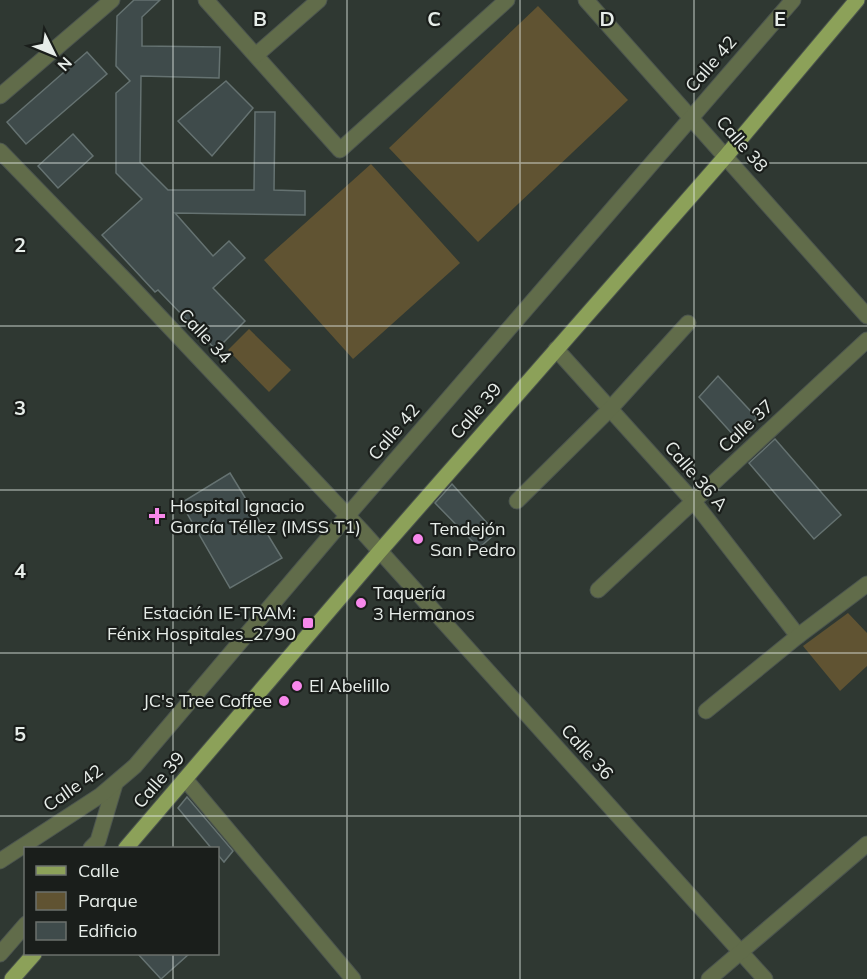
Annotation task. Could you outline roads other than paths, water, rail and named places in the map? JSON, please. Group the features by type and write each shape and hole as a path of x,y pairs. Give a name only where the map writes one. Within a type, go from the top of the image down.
{"main road":[{"name":"Calle 39","path":"128,847 380,550 726,156 857,0"},
{"path":"12,979 33,955"}],"street":[{"path":"0,96 112,0"},
{"path":"206,0 340,150 507,0"},
{"path":"256,55 319,0"},
{"name":"Calle 38","path":"586,0 867,316"},
{"name":"Calle 42","path":"0,861 101,795 135,766 347,516 793,0"},
{"name":"Calle 34","path":"0,151 380,550"},
{"path":"518,501 610,409 688,323"},
{"name":"Calle 37","path":"598,590 867,340"},
{"name":"Calle 36 A","path":"556,349 694,501 798,636"},
{"name":"Calle 36","path":"380,550 765,979"},
{"path":"706,711 798,636 867,584"},
{"path":"185,779 353,979"},
{"path":"93,847 98,841 115,784"},
{"path":"709,979 867,844"},
{"path":"0,954 24,926"}],"place":[{"name":"Hospital Ignacio García Téllez (IMSS T1)","path":"157,516"},
{"name":"Tendejón San Pedro","path":"418,539"},
{"name":"Taquería 3 Hermanos","path":"361,603"},
{"name":"Estación IE-TRAM: Fénix Hospitales_2790","path":"308,623"},
{"name":"El Abelillo","path":"297,686"},
{"name":"JC's Tree Coffee","path":"284,701"}]}
